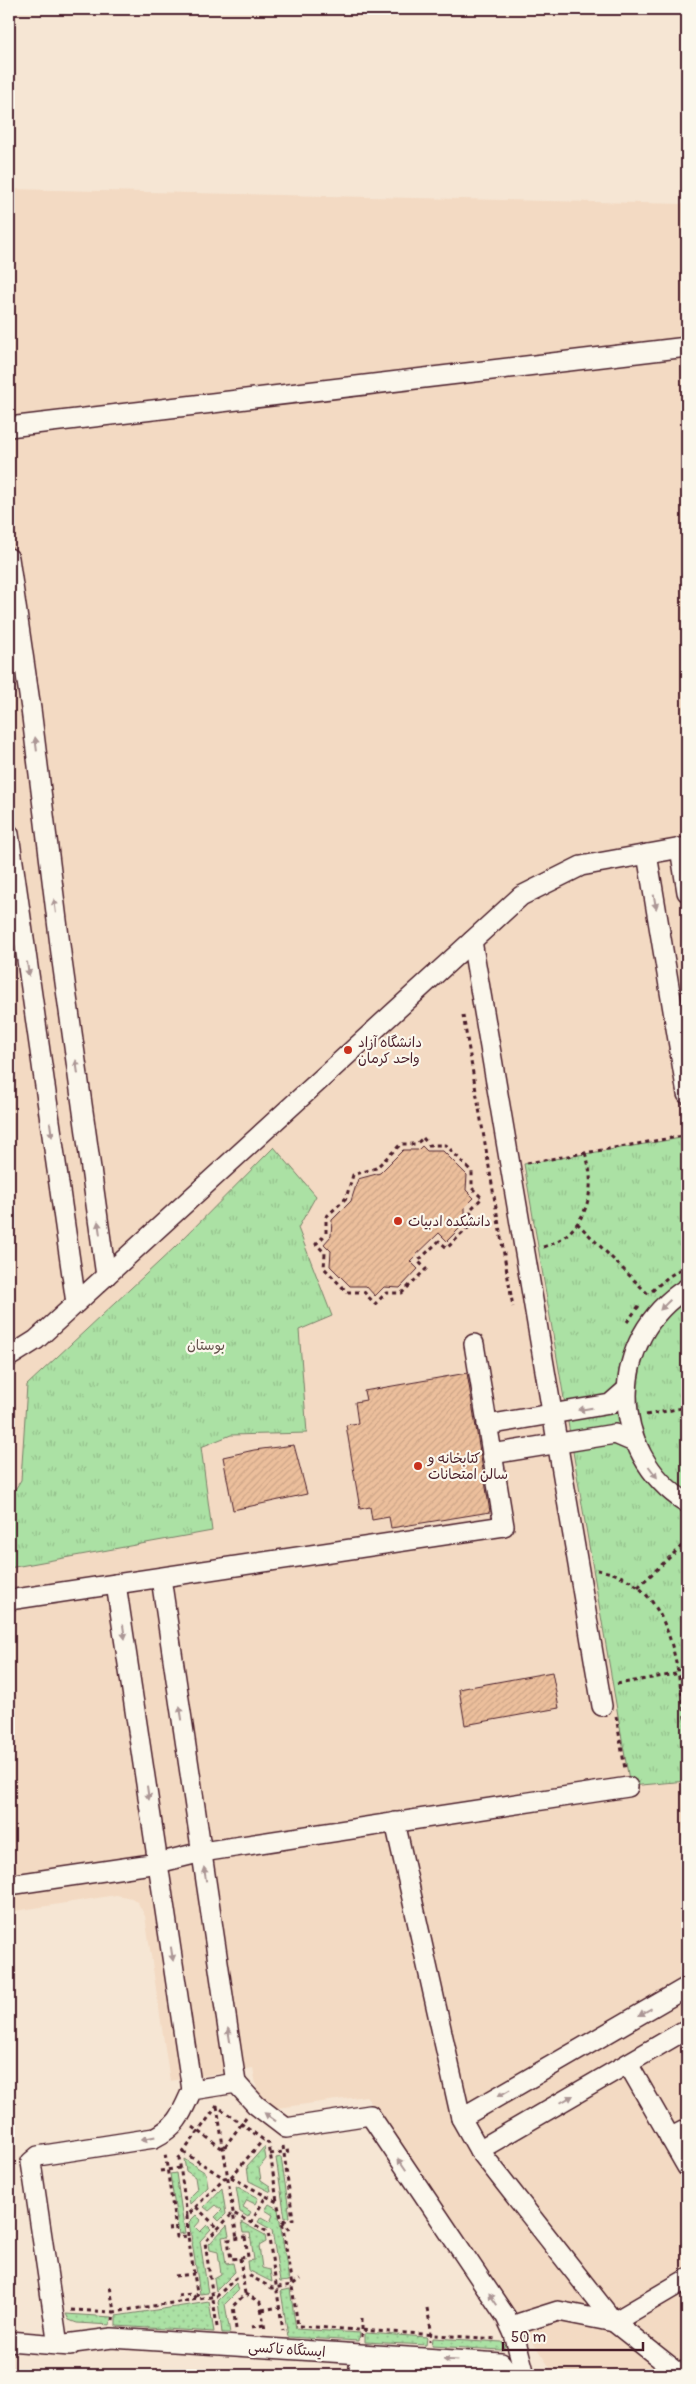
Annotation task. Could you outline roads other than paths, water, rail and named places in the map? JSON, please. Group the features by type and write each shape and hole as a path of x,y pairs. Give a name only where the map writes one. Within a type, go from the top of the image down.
{"street":[{"path":"9,427 687,347"},
{"path":"9,558 31,709 62,961 106,1276"},
{"path":"9,834 76,1303"},
{"path":"9,1357 36,1340 521,896 581,866 684,848 687,892"},
{"path":"646,854 687,1094"},
{"path":"472,941 602,1706"},
{"path":"687,1288 662,1307 646,1328 635,1351 627,1389 628,1416 636,1443 656,1476 674,1494 687,1503"},
{"path":"9,1600 504,1526 474,1344"},
{"path":"487,1425 610,1404 627,1389"},
{"path":"492,1454 615,1434 636,1443"},
{"path":"160,1578 236,2083 256,2106 286,2128 370,2115 506,2317 508,2337 525,2375"},
{"path":"58,2345 32,2162 38,2156 154,2138 166,2132 180,2117 192,2090 116,1584"},
{"path":"9,1886 158,1863 202,1852 628,1787"},
{"path":"395,1822 461,2118 479,2150 614,2322 681,2375"},
{"path":"461,2118 687,1987"},
{"path":"479,2150 687,2029"},
{"path":"628,2064 687,2165"},
{"path":"192,2090 236,2083"},
{"path":"670,2138 687,2129"},
{"path":"508,2337 520,2323 558,2310 614,2322 687,2279"},
{"name":"ایستگاه تاکسی","path":"58,2345 112,2338 492,2362 501,2363 510,2375"},
{"path":"9,2342 475,2375"}],"place":[{"name":"دانشگاه آزاد واحد کرمان","path":"348,1050"},
{"name":"دانشکده ادبیات","path":"398,1221"},
{"name":"کتابخانه و سالن امتحانات","path":"418,1466"}],"park label":[{"name":"بوستان","path":"206,1345"}]}
